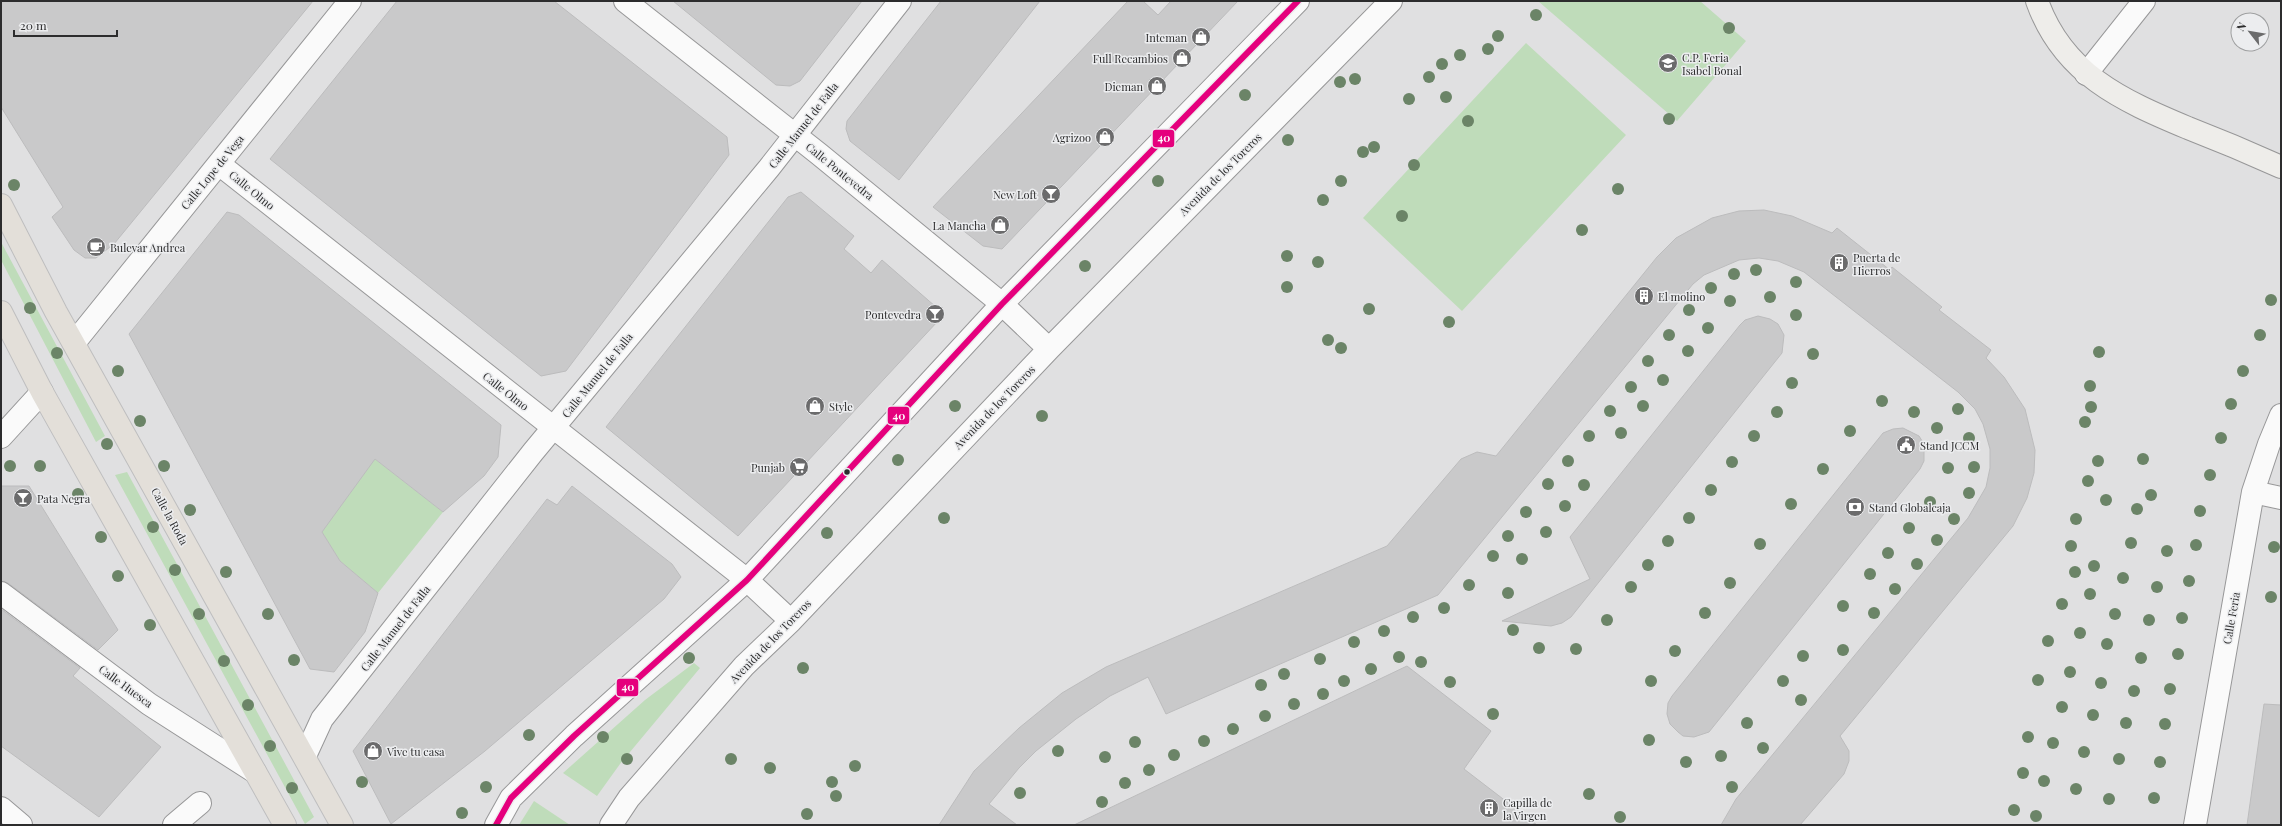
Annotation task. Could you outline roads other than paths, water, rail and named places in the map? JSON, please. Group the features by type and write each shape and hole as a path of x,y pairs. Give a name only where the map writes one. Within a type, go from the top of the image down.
{"main road":[{"name":"Calle la Roda","path":"1,205 74,343 342,825"},
{"path":"1,312 42,392 285,825"}],"street":[{"name":"Calle Lope de Vega","path":"74,343 350,1"},
{"name":"Calle Pontevedra","path":"626,1 795,135 1002,304 1049,349"},
{"name":"Calle Manuel de Falla","path":"305,756 322,719 554,428 795,135 900,1"},
{"path":"480,825 511,798 574,736 747,580 1002,304 1298,1"},
{"name":"Avenida de los Toreros","path":"611,825 629,798 744,666 791,621 1049,349 1391,1"},
{"path":"2037,1 2047,26 2057,42 2086,74 2131,103 2281,166"},
{"path":"2086,74 2144,1"},
{"name":"Calle Olmo","path":"219,164 747,580 791,621"},
{"path":"1,437 42,392"},
{"name":"Calle Feria","path":"2195,825 2252,492 2268,444 2281,415"},
{"path":"2252,492 2281,498"},
{"name":"Calle Huesca","path":"1,593 149,704 255,772"},
{"path":"496,825 511,798"},
{"path":"174,825 200,803"},
{"path":"1,808 21,825"}],"place":[{"name":"Inteman","path":"1201,37"},
{"name":"Full Recambios","path":"1182,58"},
{"name":"C.P. Feria Isabel Bonal","path":"1668,63"},
{"name":"Dieman","path":"1157,86"},
{"name":"Agrizoo","path":"1105,137"},
{"name":"New Loft","path":"1051,194"},
{"name":"La Mancha","path":"1000,225"},
{"name":"Bulevar Andrea","path":"96,247"},
{"name":"Puerta de Hierros","path":"1839,263"},
{"name":"El molino","path":"1644,296"},
{"name":"Pontevedra","path":"935,314"},
{"name":"Style","path":"815,406"},
{"name":"Stand JCCM","path":"1906,445"},
{"name":"Punjab","path":"799,467"},
{"name":"Pata Negra","path":"23,498"},
{"name":"Stand Globalcaja","path":"1855,507"},
{"name":"Vive tu casa","path":"373,751"},
{"name":"Capilla de la Virgen","path":"1489,808"}]}
